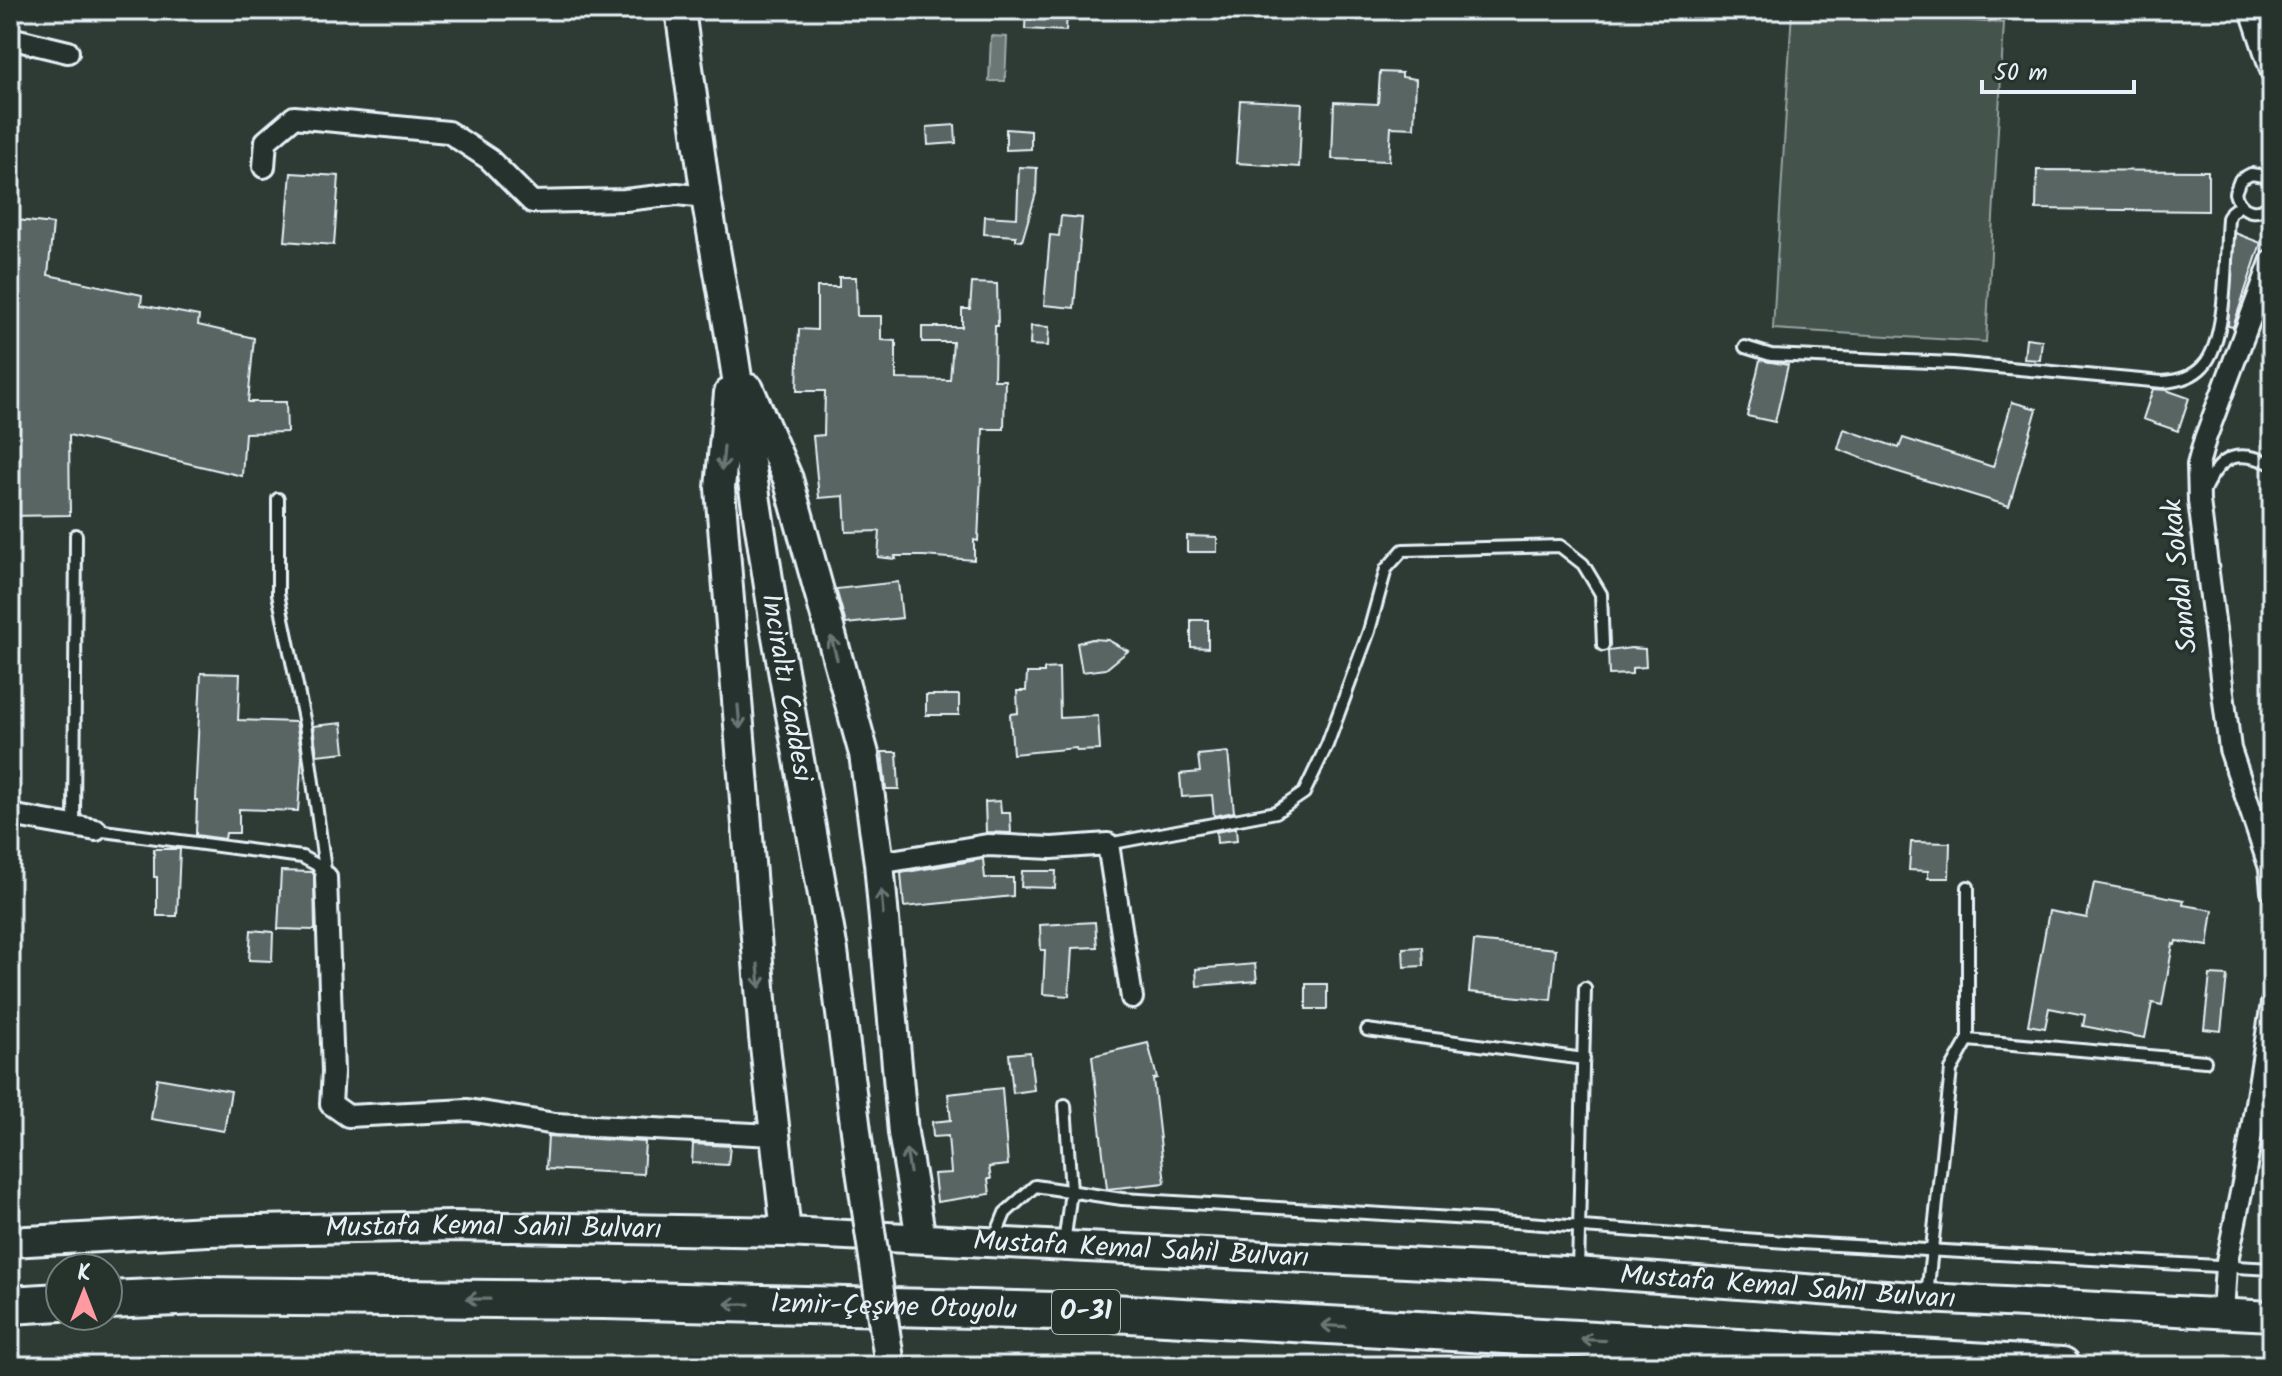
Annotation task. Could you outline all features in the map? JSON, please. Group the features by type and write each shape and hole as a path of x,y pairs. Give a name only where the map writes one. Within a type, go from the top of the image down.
{"highway":[{"name":"İzmir-Çeşme Otoyolu","path":"124,1299 215,1296 604,1300 1094,1312 2062,1366"},
{"path":"10,1305 44,1303"}],"main road":[{"name":"İnciraltı Caddesi","path":"680,10 706,197 775,625 833,951 890,1366"},
{"path":"733,352 788,479 864,754 879,863 903,1133 921,1238"},
{"path":"733,352 720,488 763,1022 786,1232"},
{"name":"Mustafa Kemal Sahil Bulvarı","path":"10,1242 207,1231 452,1226 786,1232 1578,1272 1927,1298 2272,1316"}],"street":[{"path":"2251,10 2272,73"},
{"path":"10,38 68,52"},
{"path":"264,167 266,141 294,117 448,132 489,159 532,202 625,200 677,194 706,197"},
{"name":"Sandal Sokak","path":"2272,260 2198,465 2199,501 2230,749 2270,868 2272,891"},
{"path":"10,815 96,830"},
{"path":"879,863 987,845 1052,848 1108,844 1132,998"},
{"path":"326,877 333,1072 331,1104 348,1116 468,1110 555,1124 775,1135"},
{"path":"2223,1313 2226,1266 2244,1178 2272,1003"}],"lane":[{"path":"2272,184 2264,176 2245,176 2235,193 2240,205 2257,212 2272,201"},
{"path":"1745,347 1771,355 1953,363 2179,381 2202,368 2211,355 2221,320 2228,218 2240,205"},
{"path":"2199,501 2210,477 2236,455 2251,455 2272,464"},
{"path":"278,499 278,594 305,724 326,877"},
{"path":"74,826 76,535"},
{"path":"1108,844 1276,812 1304,793 1327,745 1369,631 1386,569 1403,550 1560,546 1583,564 1601,594 1603,645"},
{"path":"96,830 302,857 317,865 326,877"},
{"path":"1927,1298 1951,1070 1968,1040 1968,887"},
{"path":"1578,1272 1585,988"},
{"path":"1367,1030 1584,1059"},
{"path":"1968,1040 2205,1061"},
{"path":"1064,1246 1071,1191 1065,1105"},
{"path":"993,1242 1005,1213 1035,1186 1122,1199 1579,1226 1800,1243 2272,1269"}],"shaded area":[{"path":"1792,10 2004,23 1986,342 1773,329"},
{"path":"991,36 1007,37 1005,81 989,81"}],"building":[{"path":"1026,10 1067,10 1066,31 1025,29"},
{"path":"1380,72 1402,73 1402,77 1416,79 1414,128 1391,127 1389,161 1332,159 1334,102 1378,104"},
{"path":"1240,100 1302,103 1299,167 1236,163"},
{"path":"955,125 956,143 928,145 927,127"},
{"path":"1006,129 1031,131 1031,149 1006,150"},
{"path":"1019,167 1037,168 1036,193 1022,241 1016,240 1016,236 984,234 985,216 1017,218"},
{"path":"2037,170 2208,171 2208,211 2036,209"},
{"path":"291,173 339,176 334,245 285,241"},
{"path":"1061,216 1082,218 1074,308 1044,305 1050,235 1059,236"},
{"path":"17,220 53,224 48,275 142,295 141,305 199,316 198,325 254,338 248,402 286,402 287,432 245,433 242,476 69,435 70,515 10,516 10,301"},
{"path":"2235,233 2261,243 2233,327 2228,326"},
{"path":"839,277 856,277 857,316 881,316 881,340 896,341 896,379 950,380 953,342 922,342 922,327 962,327 962,309 970,309 972,283 997,284 994,380 1005,380 1004,429 983,429 978,541 974,540 974,560 923,556 878,557 880,531 846,532 844,496 819,498 813,436 824,435 825,391 797,391 799,329 817,330 817,287 839,287"},
{"path":"1031,326 1049,327 1048,346 1030,345"},
{"path":"2026,338 2042,340 2040,360 2024,359"},
{"path":"1760,360 1788,365 1775,422 1747,416"},
{"path":"2153,389 2189,398 2178,431 2143,419"},
{"path":"2012,402 2037,409 2009,506 1892,470 1838,449 1844,429 1899,448 1903,438 1993,467"},
{"path":"1187,536 1217,537 1217,552 1187,552"},
{"path":"898,582 902,618 846,624 836,589"},
{"path":"1191,620 1208,620 1208,648 1191,647"},
{"path":"1092,639 1108,640 1128,651 1106,669 1082,672 1077,643"},
{"path":"1645,649 1646,667 1632,668 1632,674 1609,675 1608,651"},
{"path":"1059,668 1060,718 1098,716 1100,750 1077,751 1076,748 1013,754 1010,714 1018,713 1017,691 1026,691 1027,673 1044,673 1044,669"},
{"path":"201,673 240,674 238,720 296,722 302,757 298,811 239,809 239,833 226,833 225,839 196,835"},
{"path":"926,695 959,695 959,715 926,715"},
{"path":"342,723 345,752 317,755 313,726"},
{"path":"882,752 897,752 899,789 886,789"},
{"path":"1228,752 1234,812 1214,816 1212,795 1182,797 1180,774 1200,772 1198,755"},
{"path":"1000,801 1001,813 1010,813 1011,833 986,832 985,802"},
{"path":"1236,828 1237,841 1217,843 1216,832"},
{"path":"1911,842 1950,843 1949,878 1928,878 1928,871 1909,870"},
{"path":"154,849 180,849 177,916 157,916"},
{"path":"983,859 985,878 1013,878 1013,896 904,907 901,873"},
{"path":"281,871 312,872 314,875 315,930 278,929"},
{"path":"1022,871 1056,871 1055,888 1021,887"},
{"path":"2094,883 2184,900 2183,905 2213,910 2208,946 2176,941 2173,944 2162,1005 2152,1003 2145,1038 2083,1026 2085,1015 2049,1008 2045,1028 2028,1025 2049,911 2087,918"},
{"path":"1095,922 1097,947 1072,948 1069,996 1043,994 1045,950 1041,950 1040,925"},
{"path":"251,930 273,932 272,961 249,960"},
{"path":"1474,941 1556,949 1551,1000 1469,992"},
{"path":"1422,947 1423,966 1404,967 1403,948"},
{"path":"1255,964 1257,981 1197,986 1196,969"},
{"path":"2210,975 2227,976 2221,1031 2204,1029"},
{"path":"1306,984 1327,984 1327,1009 1306,1009"},
{"path":"1148,1043 1157,1078 1153,1079 1165,1183 1107,1189 1092,1056"},
{"path":"1030,1052 1034,1090 1013,1093 1009,1054"},
{"path":"157,1078 231,1091 224,1131 151,1119"},
{"path":"1002,1088 1008,1165 989,1167 990,1194 937,1202 934,1174 951,1173 948,1136 933,1137 932,1122 951,1120 948,1094"},
{"path":"548,1136 645,1142 643,1174 546,1169"},
{"path":"693,1144 730,1146 728,1165 692,1163"}]}
